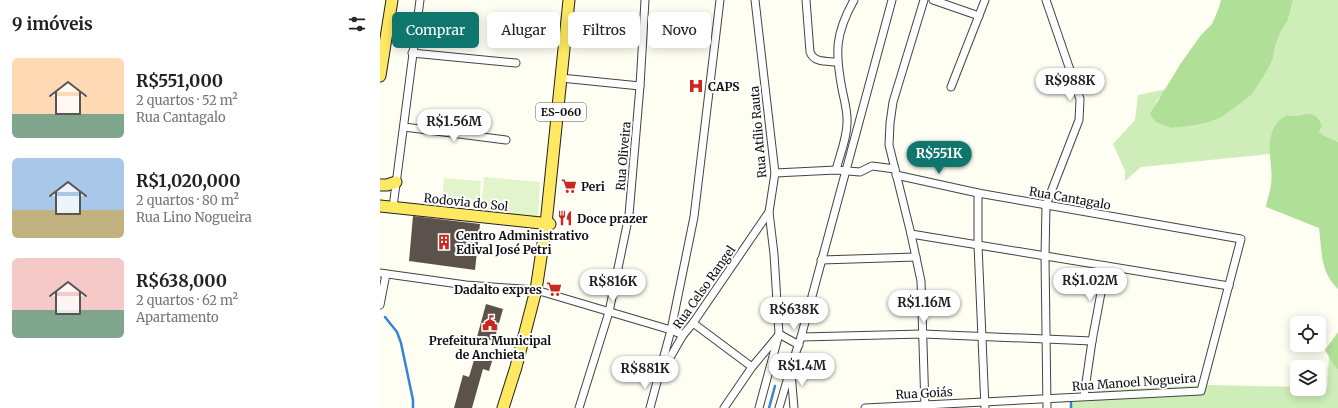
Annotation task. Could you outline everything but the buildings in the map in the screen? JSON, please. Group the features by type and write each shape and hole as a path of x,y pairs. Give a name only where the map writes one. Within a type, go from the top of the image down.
{"main road":[{"path":"380,76 392,0"},
{"name":"ES-060","path":"563,78 569,0"},
{"name":"ES-060","path":"507,408 518,373 538,291 548,224 563,78 573,0"},
{"path":"380,185 387,185 396,182"},
{"name":"Rodovia do Sol","path":"380,206 548,224"},
{"name":"ES-060","path":"503,408 538,291"}],"street":[{"path":"393,208 420,0"},
{"name":"Rua Oliveira","path":"579,408 609,312 629,215 640,86 644,0"},
{"path":"650,408 671,330 694,217 720,0"},
{"name":"Rua Atílio Rauta","path":"756,0 776,173 769,212 774,254 779,334 759,408"},
{"path":"806,0 810,52 812,56 818,60 837,62"},
{"path":"836,170 847,131 847,118 837,62 837,48 840,31 847,12 854,0"},
{"path":"780,408 791,367 799,345 892,0"},
{"path":"924,0 893,102 889,145 911,234 920,281 925,406"},
{"path":"933,0 979,16"},
{"path":"951,88 985,0"},
{"path":"1046,0 1080,99 1079,120 1046,205 1045,257 1047,408"},
{"path":"412,53 516,63"},
{"path":"563,78 640,86"},
{"path":"404,128 506,140"},
{"name":"Rua Cantagalo","path":"776,173 836,170 860,172 872,166 978,193 1241,239"},
{"path":"978,193 978,245 985,405"},
{"name":"Rua Celso Rangel","path":"659,376 683,335 693,323 769,212"},
{"path":"911,234 1229,286"},
{"name":"Rua Manoel Nogueira","path":"985,405 1046,398 1202,391 1241,239"},
{"path":"821,260 916,257"},
{"path":"1084,396 1106,266"},
{"path":"380,305 383,273 466,284 538,291 671,330 683,335"},
{"path":"693,323 752,367"},
{"path":"724,408 752,367 779,334 799,345"},
{"path":"801,337 923,334 1092,342"},
{"path":"791,367 794,408"},
{"name":"Rua Goiás","path":"865,408 985,405"}],"green space":[{"path":"1221,0 1293,0 1288,20 1281,31 1275,46 1273,58 1266,72 1252,94 1220,118 1206,123 1171,128 1156,122 1150,114 1181,63 1201,35 1212,24"},
{"path":"1293,0 1338,0 1338,142 1319,132 1322,126 1319,118 1305,114 1296,116 1287,115 1277,123 1271,136 1270,154 1141,167 1125,181 1125,171 1113,144 1135,120 1138,95 1167,89 1156,102 1171,128 1206,123 1220,118 1230,110 1273,58 1275,46 1281,31 1288,20"},
{"path":"1305,114 1316,116 1322,126 1319,132 1338,142 1338,289 1328,276 1325,268 1319,228 1266,207 1272,177 1270,145 1273,130 1278,122 1287,115 1296,116"},
{"path":"484,177 540,182 538,218 481,213"},
{"path":"444,178 481,181 479,205 442,202"},
{"path":"1338,332 1338,370 1326,352 1326,349"},
{"path":"1329,357 1338,370 1338,408 1070,408 1069,393 1211,385 1290,387 1290,396 1326,396"}],"waterway":[{"path":"385,317 397,332 401,343 413,400 413,408"},
{"path":"769,408 775,386"},
{"path":"1071,403 1071,408"}],"place":[{"name":"CAPS","path":"696,86"},
{"name":"Peri","path":"569,186"},
{"name":"Doce prazer","path":"565,218"},
{"name":"Centro Administrativo Edival José Petri","path":"444,242"},
{"name":"Dadalto expres","path":"554,289"},
{"name":"Prefeitura Municipal de Anchieta","path":"490,323"}]}
